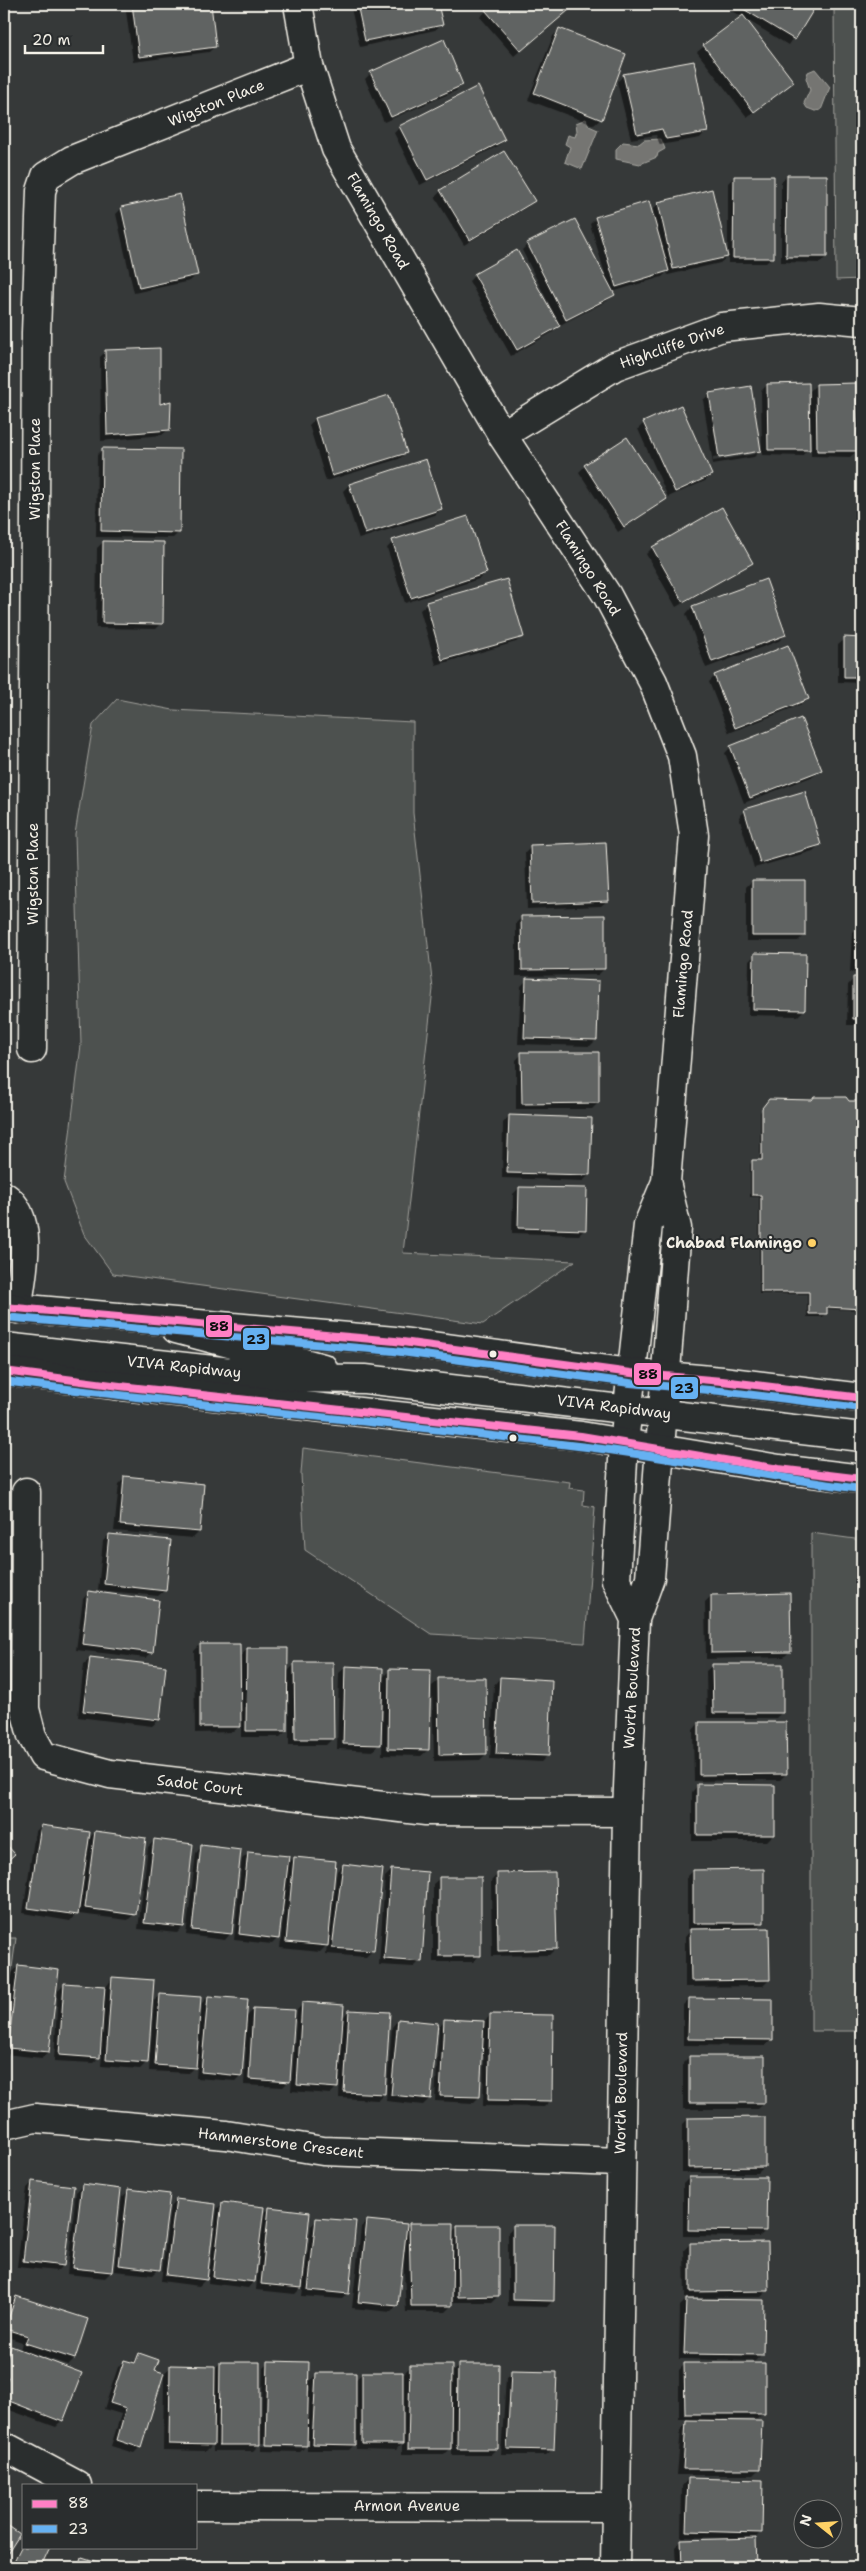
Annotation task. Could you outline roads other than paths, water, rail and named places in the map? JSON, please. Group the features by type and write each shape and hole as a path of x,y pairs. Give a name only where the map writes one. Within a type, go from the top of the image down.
{"street":[{"name":"Flamingo Road","path":"298,4 309,66 336,149 502,435 607,595 653,682 682,756 694,835 666,1182 676,1228 663,1413"},
{"name":"Wigston Place","path":"32,1049 36,332 41,191 46,176 72,160 309,66"},
{"name":"Highcliffe Drive","path":"502,435 615,366 722,327 819,318 862,321"},
{"name":"Flamingo Road","path":"628,1408 648,1225 666,1182"},
{"path":"4,1196 20,1214 24,1258 8,1308 395,1341 631,1373 862,1398"},
{"name":"VIVA Rapidway","path":"138,1320 365,1379"},
{"name":"VIVA Rapidway","path":"4,1347 286,1378 365,1379 628,1408 862,1437"},
{"path":"4,1371 120,1386 581,1436 779,1469 862,1479"},
{"name":"Worth Boulevard","path":"628,1408 624,1443 616,1580 635,1619"},
{"name":"Worth Boulevard","path":"616,2567 626,1812 635,1619 650,1578 663,1413"},
{"name":"Sadot Court","path":"26,1492 25,1709 32,1736 42,1756 110,1774 426,1811 626,1812"},
{"name":"Hammerstone Crescent","path":"4,2124 35,2118 226,2135 323,2151 620,2162"},
{"path":"4,2446 75,2484"},
{"name":"Armon Avenue","path":"198,2506 617,2507"}],"place":[{"name":"Chabad Flamingo","path":"812,1243"}]}
